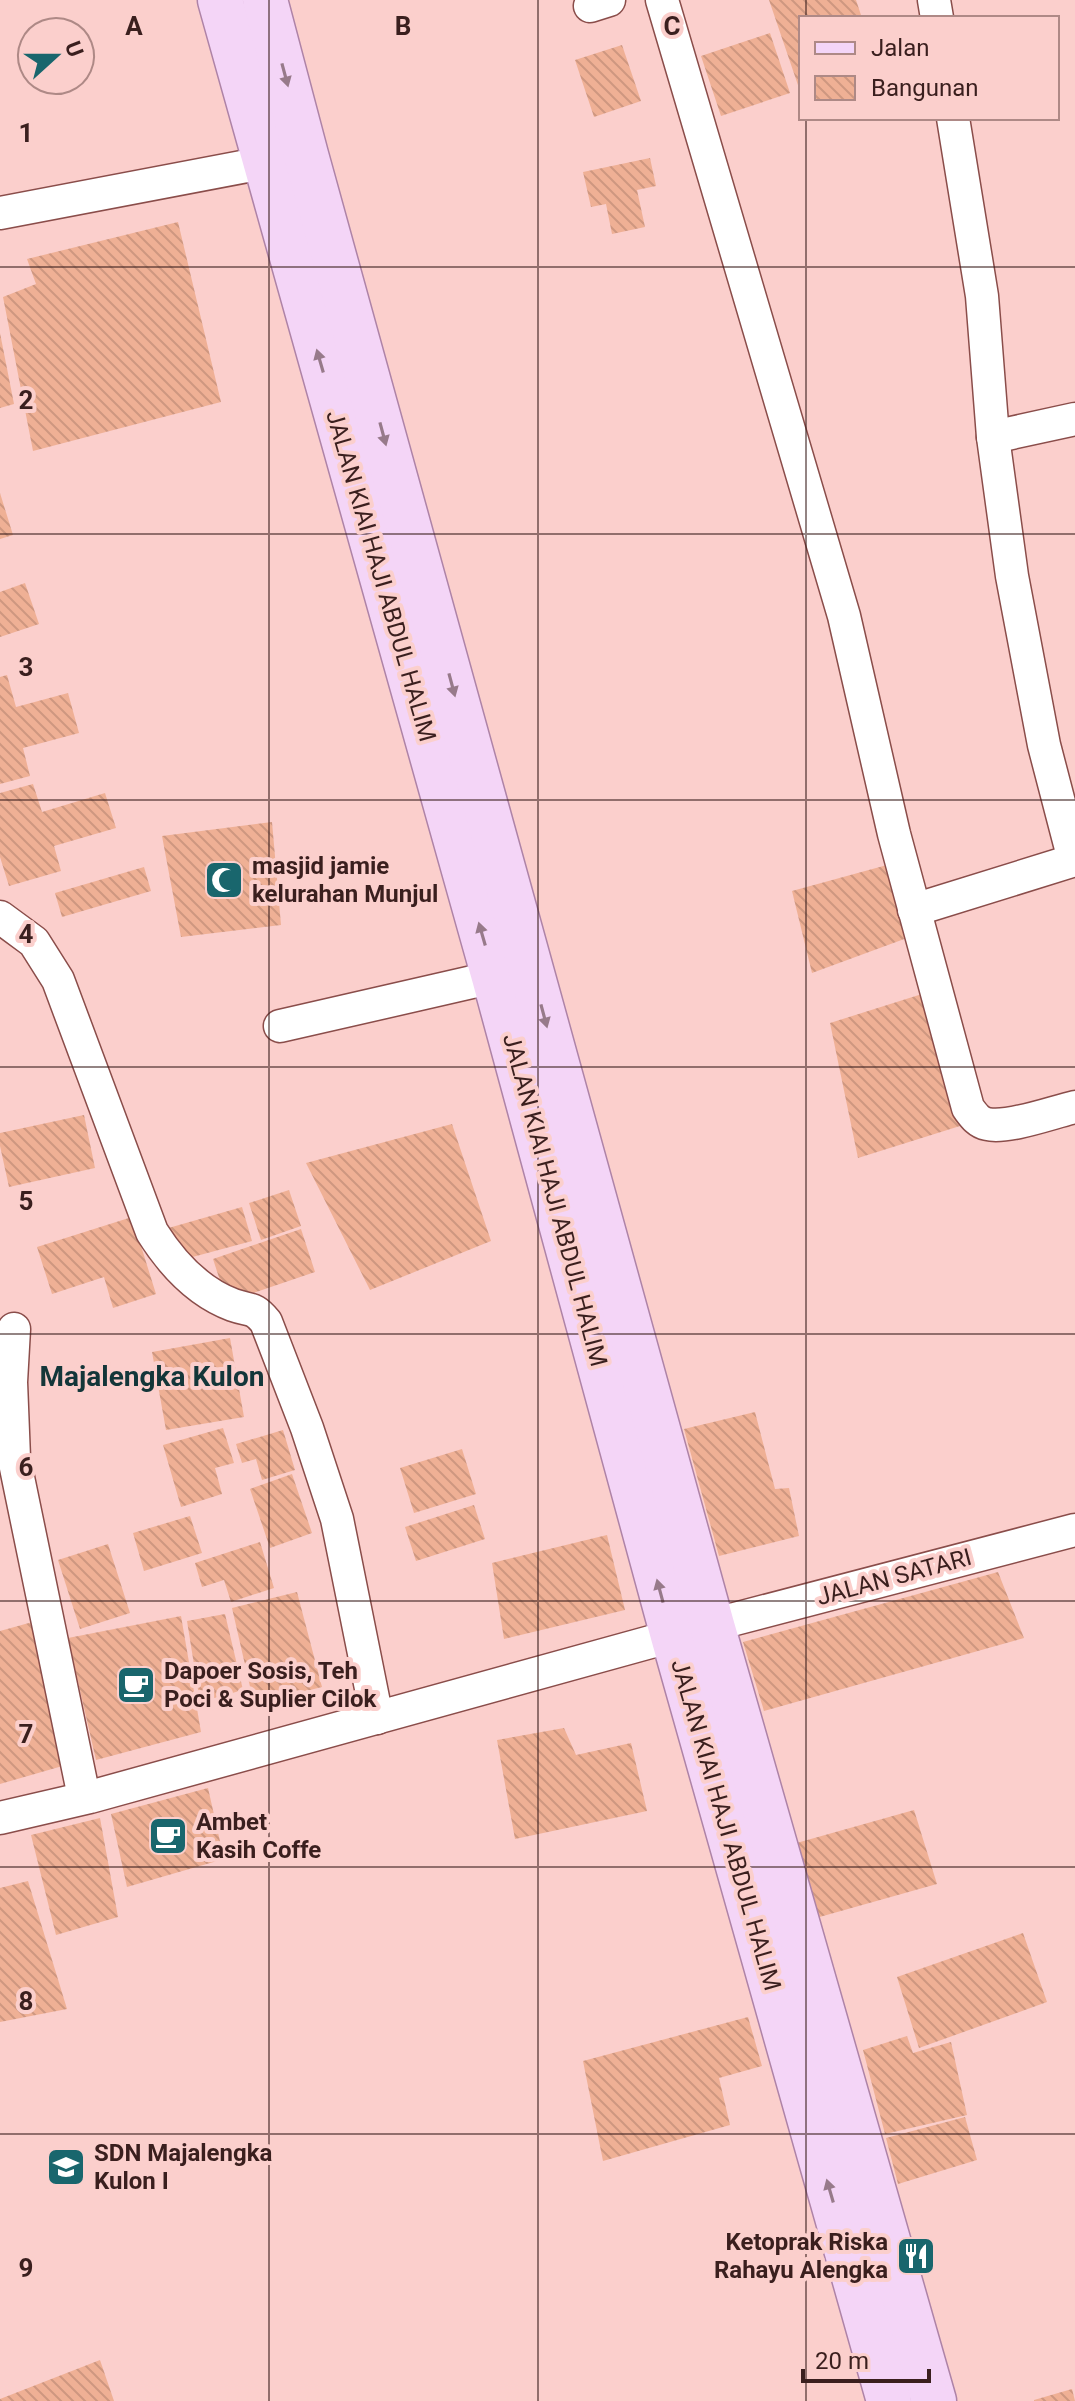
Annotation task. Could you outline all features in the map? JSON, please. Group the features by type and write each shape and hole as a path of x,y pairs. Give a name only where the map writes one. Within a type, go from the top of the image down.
{"main road":[{"name":"JALAN KIAI HAJI ABDUL HALIM","path":"220,0 263,163 494,977 692,1630 934,2401"},
{"name":"JALAN KIAI HAJI ABDUL HALIM","path":"265,0 692,1630 889,2401"}],"street":[{"path":"662,0 844,616 894,834 968,1108 975,1118 985,1124 998,1125 1075,1107"},
{"path":"914,910 1075,860 1041,729 1012,576 993,437 982,296 953,120"},
{"path":"0,213 263,163"},
{"path":"993,437 1075,419"},
{"path":"0,917 34,942 58,980 152,1232 167,1257 207,1290 232,1305 257,1310 266,1322 307,1428 337,1519 377,1718"},
{"path":"280,1026 494,977"},
{"path":"14,1329 7,1458 98,1794"},
{"name":"JALAN SATARI","path":"0,1818 98,1794 692,1630 1075,1530"}],"building":[{"path":"769,0 856,0 861,16 799,16 799,88"},
{"path":"770,33 790,93 721,116 701,56"},
{"path":"622,45 641,101 594,117 575,60"},
{"path":"650,158 656,186 637,190 645,227 612,234 606,204 591,207 583,172"},
{"path":"178,222 221,402 33,451 3,297 36,284 27,259"},
{"path":"0,333 14,404 0,408"},
{"path":"0,493 13,535 0,539"},
{"path":"25,583 39,624 0,637 0,592"},
{"path":"7,675 16,707 68,693 79,733 23,748 30,776 0,784 0,677"},
{"path":"33,784 42,812 105,793 116,828 54,846 61,871 9,886 0,857 0,793"},
{"name":"masjid jamie kelurahan Munjul","path":"272,822 281,925 181,937 162,836"},
{"path":"887,865 907,938 812,973 792,891"},
{"path":"144,867 151,891 62,917 55,893"},
{"path":"922,994 960,1126 858,1158 830,1023"},
{"path":"84,1115 95,1168 9,1187 0,1133"},
{"path":"452,1124 491,1241 370,1290 306,1163"},
{"path":"289,1190 301,1226 261,1240 249,1203"},
{"path":"242,1207 252,1241 174,1262 165,1229"},
{"path":"132,1217 156,1294 113,1308 104,1277 52,1294 37,1247"},
{"path":"301,1229 315,1272 227,1302 213,1259"},
{"path":"230,1338 244,1417 166,1430 152,1352"},
{"path":"755,1412 775,1489 789,1488 799,1536 719,1556 684,1429"},
{"path":"223,1428 234,1463 215,1468 222,1494 181,1507 163,1445"},
{"path":"283,1430 295,1470 262,1480 256,1459 242,1463 236,1444"},
{"path":"462,1449 476,1494 414,1513 400,1468"},
{"path":"292,1474 312,1533 270,1548 250,1489"},
{"path":"474,1505 485,1539 416,1561 405,1527"},
{"path":"190,1516 202,1553 144,1571 133,1533"},
{"path":"607,1535 625,1610 504,1639 492,1563"},
{"path":"260,1542 274,1588 231,1602 224,1580 202,1587 195,1563"},
{"path":"108,1544 130,1613 80,1629 58,1560"},
{"path":"998,1572 1024,1638 764,1711 743,1642"},
{"path":"297,1592 322,1687 254,1704 232,1608"},
{"path":"225,1614 243,1690 200,1702 187,1621"},
{"name":"Dapoer Sosis, Teh Poci & Suplier Cilok","path":"181,1616 201,1732 96,1760 68,1638"},
{"path":"36,1621 66,1765 0,1784 0,1631"},
{"path":"564,1728 576,1755 631,1743 647,1811 515,1839 497,1740"},
{"name":"Ambet Kasih Coffe","path":"208,1788 224,1859 127,1887 111,1814"},
{"path":"914,1810 937,1884 816,1918 793,1844"},
{"path":"100,1818 118,1917 56,1935 31,1835"},
{"path":"28,1881 67,2009 0,2022 0,1888"},
{"path":"1023,1933 1047,2002 919,2048 897,1977"},
{"path":"748,2017 762,2066 719,2078 730,2125 603,2161 583,2061"},
{"path":"907,2036 913,2053 951,2042 967,2115 885,2134 863,2050"},
{"path":"965,2117 977,2160 898,2184 886,2138"},
{"path":"100,2360 114,2401 0,2401 0,2399"},
{"path":"1072,2389 1075,2401 1034,2401 1034,2400"}],"place":[{"name":"masjid jamie kelurahan Munjul","path":"224,880"},
{"name":"Dapoer Sosis, Teh Poci & Suplier Cilok","path":"136,1685"},
{"name":"Ambet Kasih Coffe","path":"168,1836"},
{"name":"SDN Majalengka Kulon I","path":"66,2167"},
{"name":"Ketoprak Riska Rahayu Alengka","path":"916,2256"}],"district":[{"name":"Majalengka Kulon","path":"152,1376"}]}
